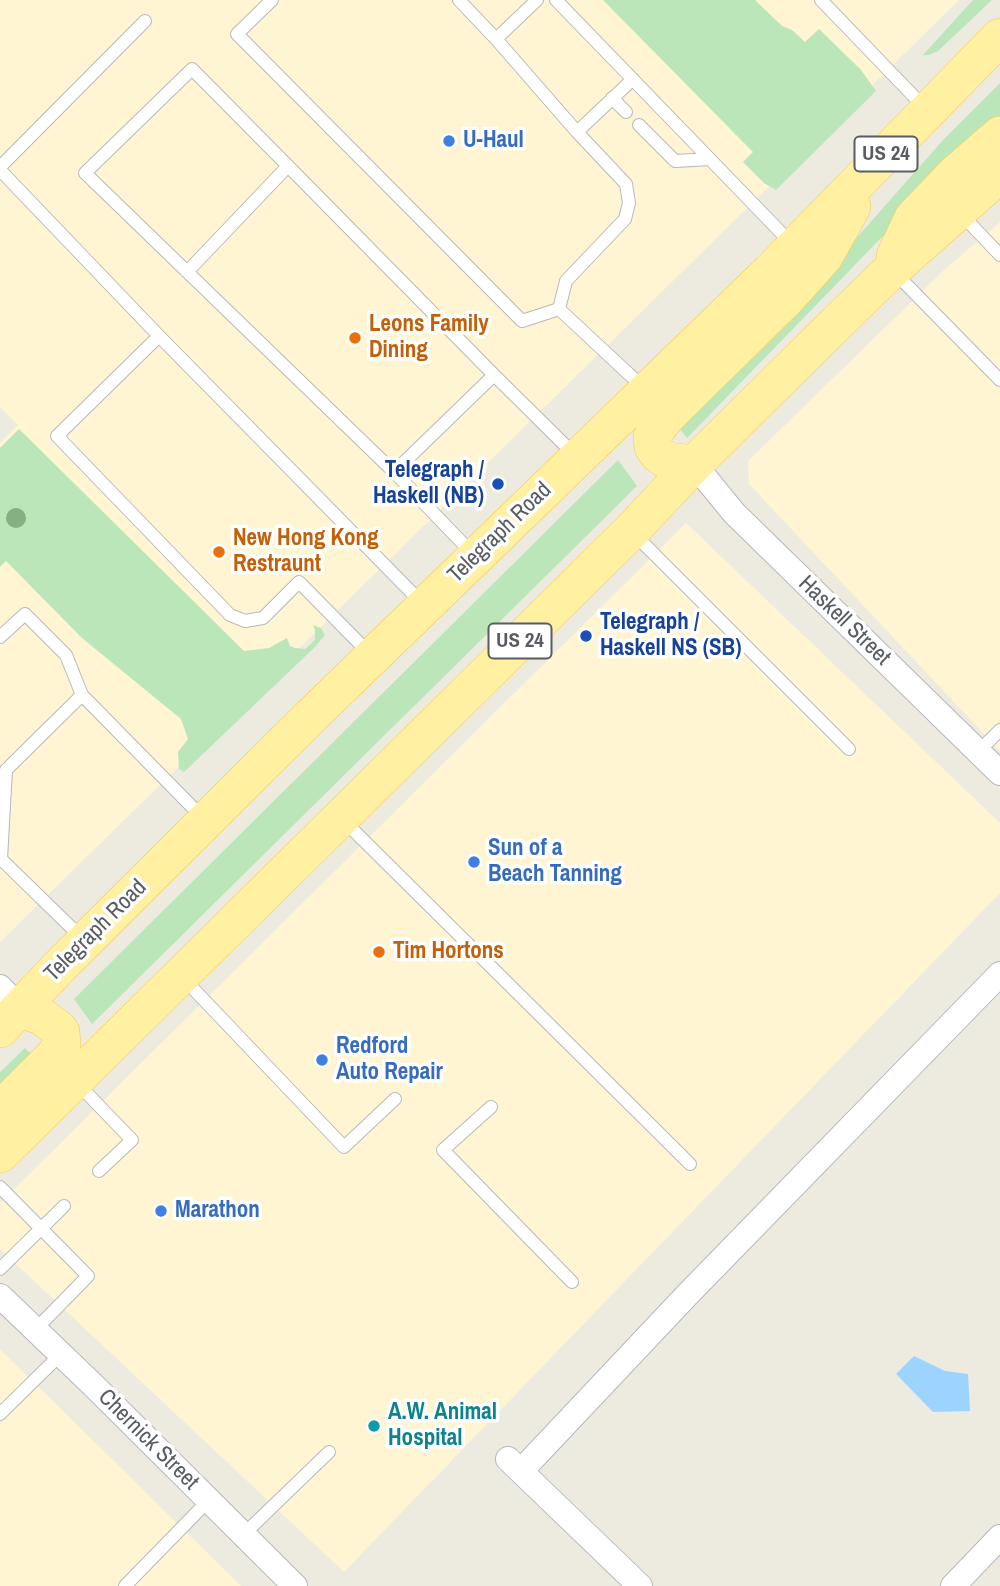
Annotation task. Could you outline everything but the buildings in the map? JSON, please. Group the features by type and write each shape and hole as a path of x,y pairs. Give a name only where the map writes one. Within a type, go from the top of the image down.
{"main road":[{"name":"Telegraph Road","path":"7,1008 85,941 372,657 648,391 795,247 1000,37"},
{"path":"889,273 913,218 954,175 1000,135"},
{"path":"694,464 668,461 659,455 653,447 652,437 658,426 790,295 824,257 874,166"},
{"name":"US 24","path":"0,1154 631,531 694,464 889,273 1000,174"},
{"path":"0,1110 62,1045 61,1032 41,1016 7,1008"}],"street":[{"name":"Haskell Street","path":"694,464 734,513 1000,773"},
{"path":"640,1586 514,1465 687,1295 1000,974"},
{"name":"Chernick Street","path":"0,1296 295,1586"},
{"path":"953,1586 1000,1538"}],"lane":[{"path":"272,0 237,34 522,321 559,309"},
{"path":"458,0 626,184 629,203 625,219 566,281 559,309"},
{"path":"496,39 537,0"},
{"path":"556,0 795,247"},
{"path":"821,0 928,111"},
{"path":"145,21 0,169 425,606"},
{"path":"475,557 394,472 85,173 192,69 578,458"},
{"path":"577,132 633,79"},
{"path":"612,98 626,112"},
{"path":"639,125 675,161 710,159"},
{"path":"187,272 288,166"},
{"path":"958,212 1000,255"},
{"path":"889,273 1000,380"},
{"path":"559,309 648,391"},
{"path":"159,335 57,436 230,615 245,621 263,618 299,582 372,657"},
{"path":"394,472 494,375"},
{"path":"631,531 849,749"},
{"path":"0,637 24,614 66,655 82,695 205,821"},
{"path":"82,695 6,770 1,859 85,941"},
{"path":"978,752 1000,730"},
{"path":"341,818 690,1164"},
{"path":"180,976 344,1147 395,1099"},
{"path":"74,1080 132,1140 99,1171"},
{"path":"491,1107 443,1150 572,1282"},
{"path":"0,1187 88,1276 36,1329"},
{"path":"0,1269 64,1206"},
{"path":"1,1412 61,1354"},
{"path":"243,1535 329,1452"},
{"path":"125,1586 209,1500"}],"shaded area":[{"path":"0,0 959,0 0,942 0,443 18,425 0,407"},
{"path":"1000,222 1000,751 749,484 748,461 944,270"},
{"path":"686,523 1000,823 1000,893 344,1572 0,1249 0,1203"},
{"path":"0,1349 241,1586 0,1586"}],"green space":[{"path":"603,0 755,0 782,26 792,30 805,42 819,29 861,70 876,91 776,190 764,183 743,162 753,152"},
{"path":"973,0 992,0 938,51 923,55"},
{"path":"1000,83 1000,123 950,167 687,438 680,429 815,285 944,139"},
{"path":"19,429 244,651 269,648 287,638 290,646 305,649 315,640 313,625 321,628 325,635 184,772 179,769 178,752 188,739 181,719 82,638 6,561 0,567 0,448"},
{"path":"618,460 637,486 92,1024 74,999"},
{"path":"25,1048 30,1057 0,1096 0,1072"}],"water":[{"path":"914,1356 945,1371 968,1374 970,1411 933,1412 896,1374"}],"place":[{"name":"U-Haul","path":"449,141"},
{"name":"Leons Family Dining","path":"355,338"},
{"name":"Telegraph / Haskell (NB)","path":"498,484"},
{"name":"New Hong Kong Restraunt","path":"219,552"},
{"name":"Telegraph / Haskell NS (SB)","path":"586,636"},
{"name":"Sun of a Beach Tanning","path":"474,862"},
{"name":"Tim Hortons","path":"379,952"},
{"name":"Redford Auto Repair","path":"322,1060"},
{"name":"Marathon","path":"161,1211"},
{"name":"A.W. Animal Hospital","path":"374,1426"}]}
